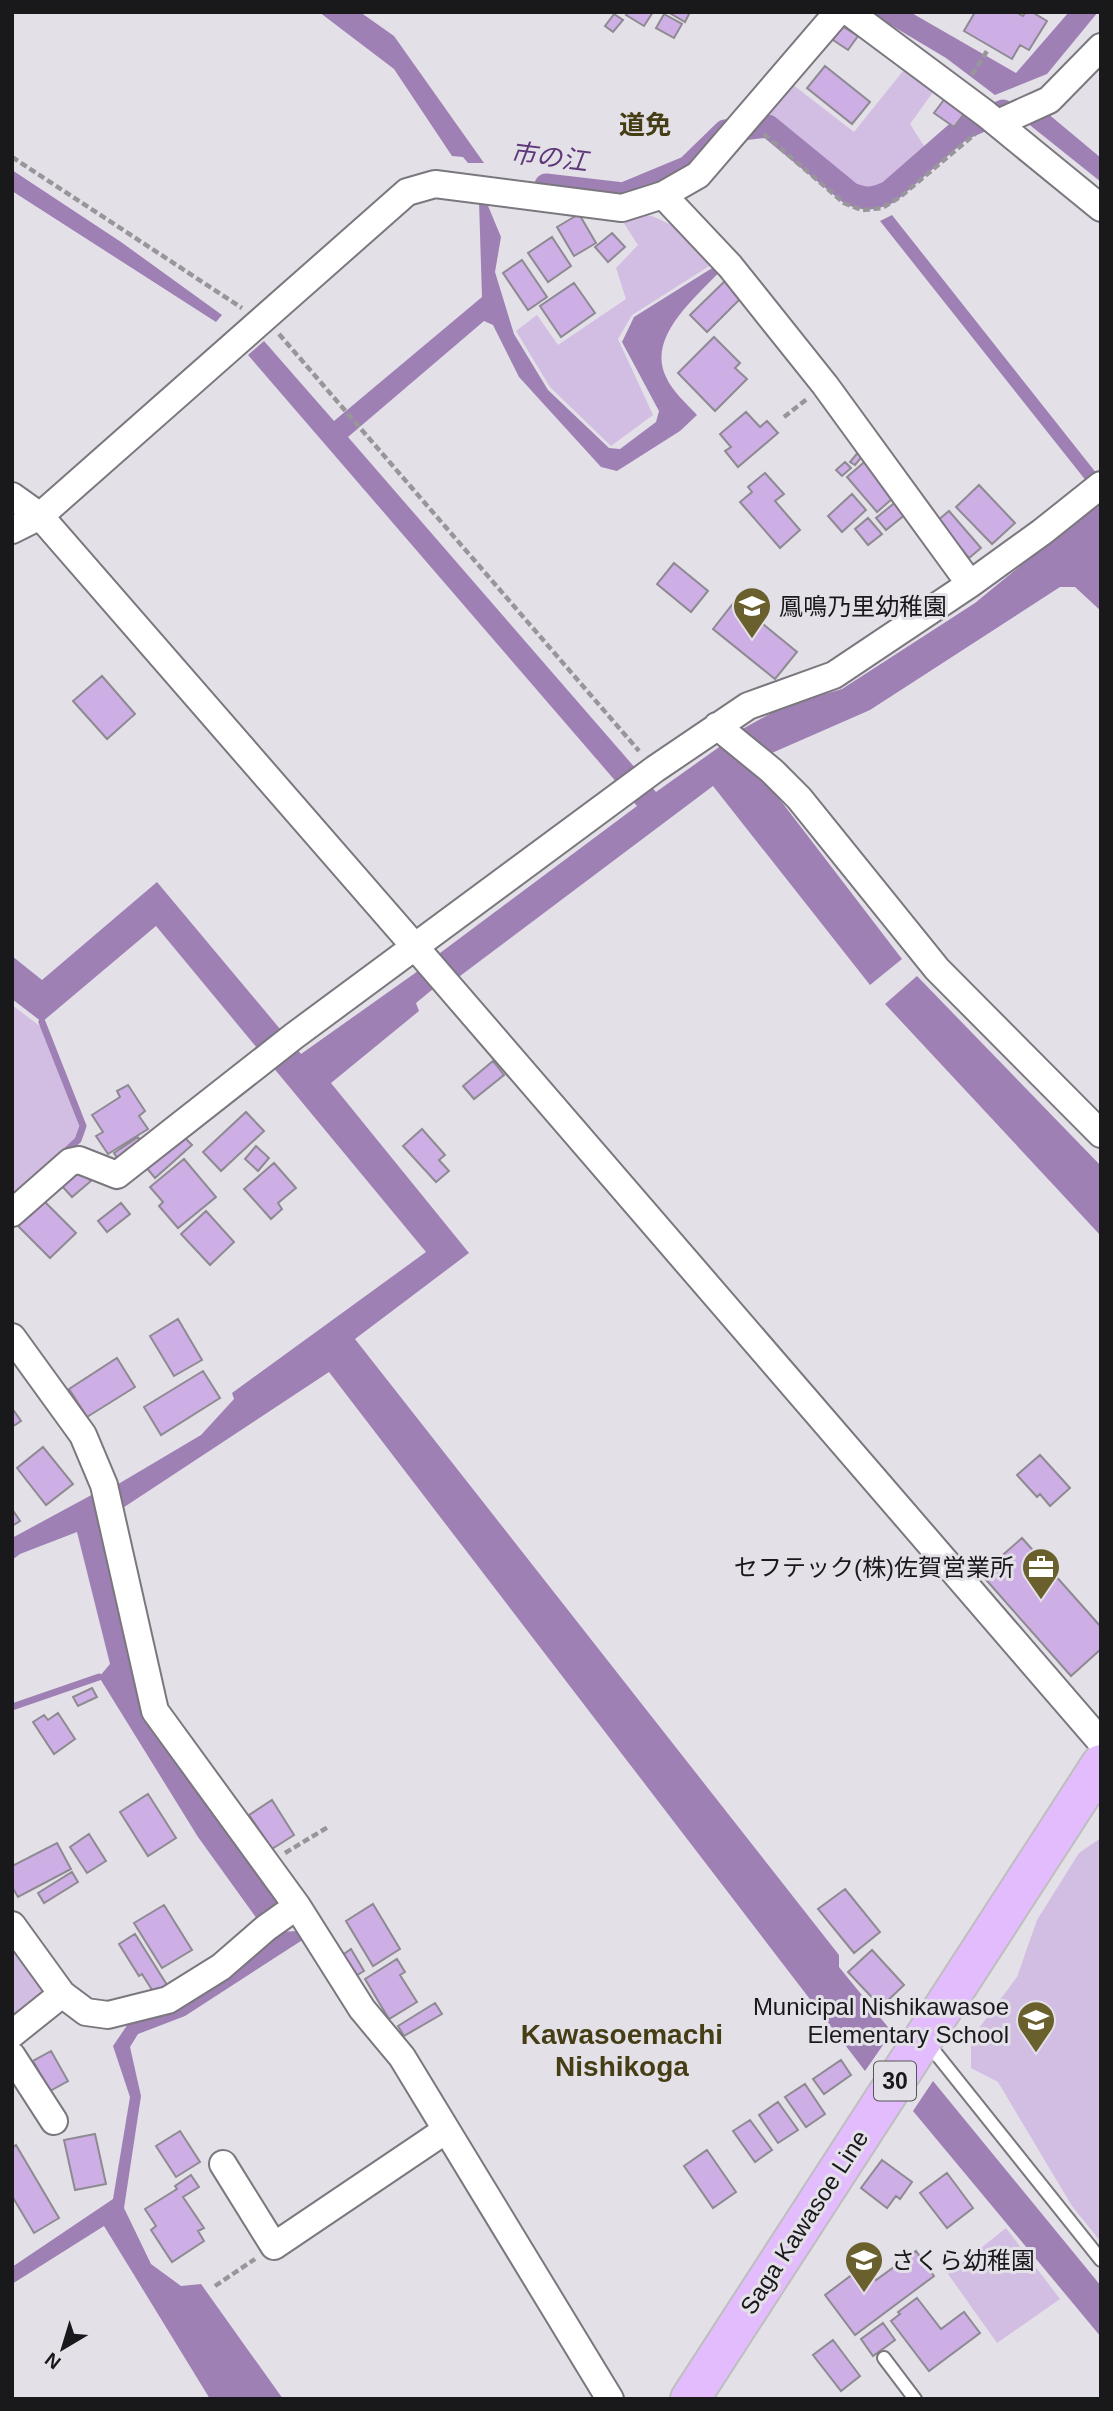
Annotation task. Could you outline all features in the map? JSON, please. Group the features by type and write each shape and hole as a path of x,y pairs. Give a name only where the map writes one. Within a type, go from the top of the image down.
{"main road":[{"name":"Saga Kawasoe Line","path":"690,2399 1101,1764"}],"street":[{"path":"12,530 26,505 254,314 407,192 435,184 622,208 663,195 698,175 747,129 838,12"},
{"path":"849,12 992,118 1101,208"},
{"path":"992,118 1049,100 1101,47"},
{"path":"663,195 730,265 825,385 970,584"},
{"path":"12,1213 69,1162 79,1160 117,1175 295,1036 651,772 748,706 834,676 970,584 1101,485"},
{"path":"26,505 416,948 1101,1742"},
{"path":"718,726 772,771 799,798 937,969 1101,1134"},
{"path":"12,1337 83,1435 104,1485 155,1711 297,1906 362,2009 402,2057 610,2399"},
{"path":"12,1925 62,1994 86,2012 108,2015 168,2000 221,1967 266,1928 297,1906"},
{"path":"12,2034 62,1994"},
{"path":"12,2056 54,2121"},
{"path":"223,2164 274,2246 446,2130"}],"lane":[{"path":"923,2038 1101,2260"},
{"path":"884,2358 915,2399"}],"path":[{"path":"747,129 844,203 862,209 882,208 900,197 992,118"},
{"path":"12,156 254,314 363,431 651,772"},
{"path":"266,1864 328,1827"},
{"path":"215,2286 274,2246"}],"shaded area":[{"path":"319,12 360,12 394,36 484,163 468,163 463,157 452,156 394,69"},
{"path":"869,12 910,12 1016,73 1069,12 1098,12 1047,74 995,95 946,58"},
{"path":"907,66 936,88 910,124 926,149 876,191 857,191 762,114 788,81 854,132"},
{"path":"1046,112 1101,158 1101,182 1026,122"},
{"path":"12,170 121,242 222,315 216,322 12,191"},
{"path":"479,201 486,201 501,237 495,272 514,334 548,390 609,448 620,449 656,422 659,411 622,342 634,317 717,265 722,269 677,318 663,347 662,362 666,377 697,415 680,431 617,471 601,467 519,377 493,325 484,321 348,437 656,792 722,745 761,775 902,959 870,985 713,786 456,979 436,956 637,806 248,355 264,341 334,421 482,297"},
{"path":"616,211 652,216 682,230 714,263 632,315 618,339 653,415 611,446 550,387 516,331 537,315 558,345 626,299 616,268 638,245"},
{"path":"892,215 1097,474 1087,482 880,221"},
{"path":"1101,500 1101,611 1075,587 1060,587 870,710 765,756 737,732 786,705 842,689 975,603"},
{"path":"157,882 301,1054 418,971 433,989 416,1003 419,1011 331,1083 469,1253 355,1339 839,1955 839,1967 892,2032 865,2071 329,1372 103,1521 148,1722 281,1905 260,1923 198,1837 99,1677 110,1664 77,1532 20,1554 12,1560 12,1538 97,1492 98,1496 201,1435 234,1399 232,1393 426,1252 156,926 42,1022 12,999 12,956 42,980"},
{"path":"917,976 1101,1166 1101,1236 885,1004"},
{"path":"12,1005 41,1027 79,1126 71,1150 12,1203"},
{"name":"Municipal Nishikawasoe Elementary School","path":"1101,1838 1101,2242 1072,2206 998,2082 971,2068 971,2039 1017,1977 1037,1920 1079,1853"},
{"path":"298,1931 304,1939 185,2016 138,2034 130,2047 141,2096 124,2208 151,2264 181,2286 201,2284 283,2399 210,2399 104,2226 12,2284 12,2267 113,2199 130,2097 113,2046 128,2024 175,2007 277,1932"},
{"path":"12,1946 46,1993 12,2022"},
{"path":"933,2081 1101,2286 1101,2337 913,2111"},
{"path":"1006,2228 1060,2299 997,2343 948,2274"}],"building":[{"path":"628,12 653,12 644,26 626,15"},
{"path":"668,12 690,12 685,22"},
{"path":"975,12 1016,12 1023,16 1026,12 1032,12 1047,21 1029,50 1020,45 1012,59 964,31"},
{"path":"614,14 623,20 613,32 605,26"},
{"path":"664,14 682,24 674,38 656,28"},
{"path":"842,26 858,36 848,50 833,40"},
{"path":"825,66 870,102 852,124 807,88"},
{"path":"946,97 966,111 954,127 934,113"},
{"path":"579,214 596,243 574,256 557,227"},
{"path":"612,233 625,247 608,262 595,247"},
{"path":"552,237 571,266 548,282 528,253"},
{"path":"522,260 547,297 528,310 503,273"},
{"path":"725,281 741,298 707,332 690,315"},
{"path":"574,283 595,313 561,337 540,306"},
{"path":"714,337 740,363 735,368 747,379 715,411 678,373"},
{"path":"746,412 760,427 767,421 778,433 738,467 725,451 731,447 720,434"},
{"path":"860,450 864,454 855,465 850,462"},
{"path":"869,458 900,492 877,512 847,477"},
{"path":"845,462 851,468 842,476 836,470"},
{"path":"765,473 784,494 775,501 800,530 780,548 740,502 752,492 748,487"},
{"path":"979,485 1015,523 992,544 956,507"},
{"path":"852,494 866,510 842,532 828,516"},
{"path":"897,501 907,513 886,530 876,518"},
{"path":"949,511 981,548 969,558 937,521"},
{"path":"868,518 882,534 868,545 855,529"},
{"path":"674,563 708,591 691,612 657,584"},
{"path":"735,601 797,652 775,679 713,629"},
{"path":"102,676 135,714 107,739 73,701"},
{"path":"493,1061 504,1075 474,1099 463,1086"},
{"path":"128,1085 145,1111 139,1116 148,1129 108,1154 96,1136 103,1132 92,1115 120,1097 117,1091"},
{"path":"246,1112 264,1131 221,1171 203,1152"},
{"path":"422,1129 445,1155 439,1160 449,1171 436,1182 403,1146"},
{"path":"181,1134 192,1145 155,1178 145,1166"},
{"path":"138,1137 145,1148 121,1164 114,1153"},
{"path":"256,1146 269,1158 258,1171 245,1159"},
{"path":"184,1159 216,1197 178,1228 159,1206 163,1202 150,1187"},
{"path":"274,1163 296,1188 278,1203 282,1209 271,1219 244,1189"},
{"path":"81,1170 91,1181 72,1197 62,1186"},
{"path":"44,1201 76,1233 50,1258 18,1226"},
{"path":"121,1203 130,1214 107,1232 98,1221"},
{"path":"206,1211 234,1242 210,1265 181,1234"},
{"path":"178,1319 202,1360 174,1376 150,1336"},
{"path":"117,1358 135,1387 87,1417 69,1389"},
{"path":"203,1371 220,1398 161,1435 144,1407"},
{"path":"12,1408 21,1421 12,1427"},
{"path":"43,1447 73,1484 46,1505 17,1468"},
{"path":"1040,1455 1070,1488 1050,1506 1040,1494 1037,1497 1017,1475"},
{"path":"12,1509 20,1521 12,1526"},
{"name":"セフテック(株)佐賀営業所","path":"1022,1538 1101,1627 1101,1649 1071,1676 981,1574"},
{"path":"92,1688 97,1697 78,1706 73,1697"},
{"path":"58,1713 75,1739 54,1754 33,1722 44,1715 48,1720"},
{"path":"148,1794 176,1838 148,1856 120,1812"},
{"path":"272,1800 294,1835 272,1849 249,1815"},
{"path":"89,1834 106,1861 87,1873 70,1847"},
{"path":"57,1843 71,1869 18,1897 12,1887 12,1866"},
{"path":"72,1872 78,1882 44,1903 38,1893"},
{"path":"845,1889 880,1932 854,1953 818,1909"},
{"path":"373,1904 400,1949 373,1966 346,1921"},
{"path":"164,1905 192,1950 162,1968 134,1923"},
{"path":"135,1934 167,1985 154,1993 142,1974 139,1976 119,1944"},
{"path":"351,1949 364,1971 354,1977 341,1956"},
{"path":"872,1950 904,1985 881,2007 848,1972"},
{"path":"397,1959 405,1972 400,1975 417,2002 389,2019 365,1979"},
{"path":"435,2003 442,2014 404,2036 398,2026"},
{"path":"51,2051 68,2081 50,2091 33,2061"},
{"path":"841,2060 851,2075 824,2094 813,2079"},
{"path":"805,2084 825,2114 806,2127 785,2097"},
{"path":"778,2102 798,2130 778,2143 759,2115"},
{"path":"750,2120 772,2150 755,2162 733,2131"},
{"path":"180,2131 200,2162 176,2177 156,2146"},
{"path":"95,2134 106,2184 75,2190 64,2140"},
{"path":"16,2145 59,2218 34,2233 12,2196 12,2148"},
{"path":"707,2150 736,2192 713,2208 684,2166"},
{"path":"882,2160 912,2182 900,2199 896,2196 887,2208 861,2188"},
{"path":"947,2173 973,2208 947,2228 920,2193"},
{"path":"191,2175 199,2187 183,2197 204,2228 198,2231 204,2241 172,2262 151,2230 156,2226 145,2209 177,2189 175,2186"},
{"path":"916,2251 934,2276 855,2335 825,2295 865,2265 876,2280"},
{"path":"917,2298 941,2329 964,2312 980,2333 929,2371 891,2321 900,2314 898,2312"},
{"path":"883,2323 895,2340 873,2356 861,2339"},
{"path":"833,2340 860,2376 841,2391 813,2355"}],"waterway":[{"name":"市の江","path":"546,185 623,194 688,167 725,131 768,126 851,194 874,197 889,192 960,130 1003,111"},
{"path":"42,1022 83,1126 78,1140 62,1155"},
{"path":"12,1707 99,1677"}],"place":[{"name":"鳳鳴乃里幼稚園","path":"752,640"},
{"name":"セフテック(株)佐賀営業所","path":"1041,1601"},
{"name":"Municipal Nishikawasoe Elementary School","path":"1036,2054"},
{"name":"さくら幼稚園","path":"864,2294"}],"district":[{"name":"道免","path":"645,125"},
{"name":"Kawasoemachi Nishikoga","path":"622,2050"}]}
